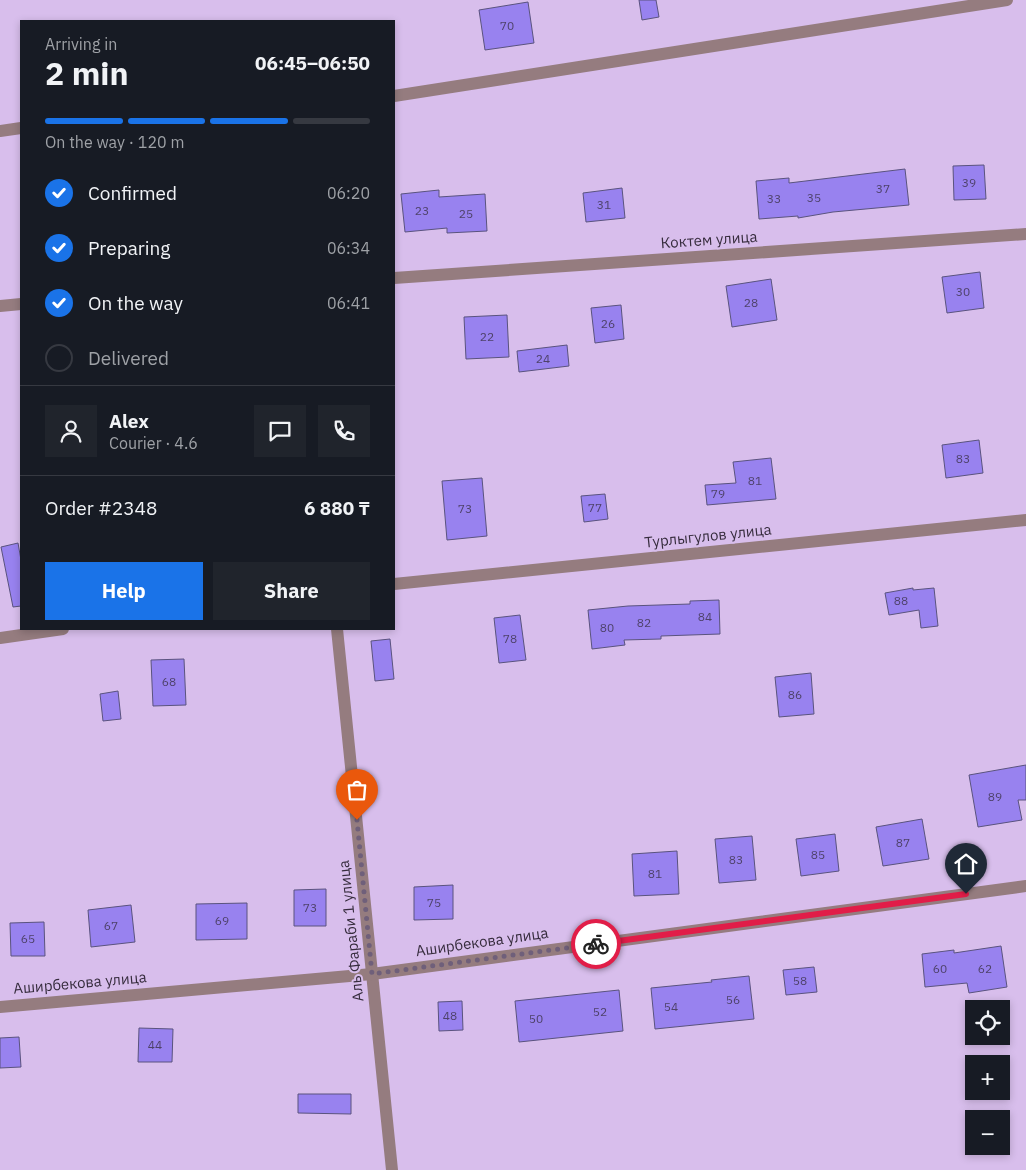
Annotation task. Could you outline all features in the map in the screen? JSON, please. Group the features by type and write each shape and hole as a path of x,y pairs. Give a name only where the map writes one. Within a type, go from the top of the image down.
{"street":[{"path":"395,96 1007,0"},
{"path":"0,131 20,128"},
{"name":"Коктем улица","path":"395,278 1026,234"},
{"path":"0,306 20,304"},
{"name":"Турлыгулов улица","path":"395,584 1026,520"},
{"path":"0,638 55,630"},
{"name":"Аль Фараби 1 улица","path":"337,630 392,1170"},
{"name":"Аширбекова улица","path":"0,1007 372,974 1026,886"}],"building":[{"path":"639,0 656,0 659,17 642,20"},
{"path":"528,2 534,43 485,50 479,10"},
{"path":"984,165 986,199 954,200 953,166"},
{"path":"905,169 909,205 833,212 798,218 798,216 759,219 756,181 789,178 789,183"},
{"path":"622,188 625,218 586,222 583,193"},
{"path":"439,190 439,197 485,194 487,231 447,233 447,228 405,232 401,194"},
{"path":"980,272 984,308 947,313 942,277"},
{"path":"771,279 777,320 732,327 726,286"},
{"path":"621,305 624,339 595,343 591,308"},
{"path":"507,315 509,357 466,359 464,317"},
{"path":"567,345 569,366 519,372 517,351"},
{"path":"979,440 983,473 946,478 942,445"},
{"path":"771,458 776,499 707,505 705,485 736,483 733,462"},
{"path":"482,478 487,536 447,540 442,481"},
{"path":"605,494 608,519 584,522 581,496"},
{"path":"18,543 20,554 20,606 13,607 1,547"},
{"path":"913,588 913,590 934,588 938,626 921,628 919,610 889,615 885,593"},
{"path":"719,600 720,634 661,636 661,639 624,640 625,645 592,649 588,610 628,606 690,604 690,601"},
{"path":"520,615 526,660 499,663 494,618"},
{"path":"390,639 394,679 375,681 371,641"},
{"path":"184,659 186,705 153,706 151,660"},
{"path":"811,673 814,714 779,717 775,677"},
{"path":"118,691 121,719 103,721 100,694"},
{"path":"1026,765 1026,800 1018,800 1022,820 978,827 969,775"},
{"path":"922,819 929,859 883,866 876,827"},
{"path":"835,834 839,871 801,876 796,839"},
{"path":"752,836 756,880 719,883 715,839"},
{"path":"677,851 679,894 634,896 632,854"},
{"path":"453,885 453,919 414,920 414,887"},
{"path":"326,889 326,926 294,926 294,890"},
{"path":"247,903 247,939 196,940 196,904"},
{"path":"131,905 135,942 91,947 88,910"},
{"path":"44,922 45,956 11,956 10,923"},
{"path":"1001,946 1007,987 969,993 967,983 925,987 922,954 954,950 954,953"},
{"path":"814,967 817,992 786,995 783,970"},
{"path":"749,976 754,1019 655,1029 651,988"},
{"path":"619,990 623,1031 519,1042 515,1001"},
{"path":"462,1001 463,1030 439,1031 438,1002"},
{"path":"139,1028 173,1029 172,1062 138,1062"},
{"path":"19,1037 21,1067 0,1068 0,1038"},
{"path":"298,1094 351,1094 351,1114 298,1113"}],"way so far":[{"path":"357,820 372,974 596,944"}],"route":[{"path":"596,944 966,894"}]}
